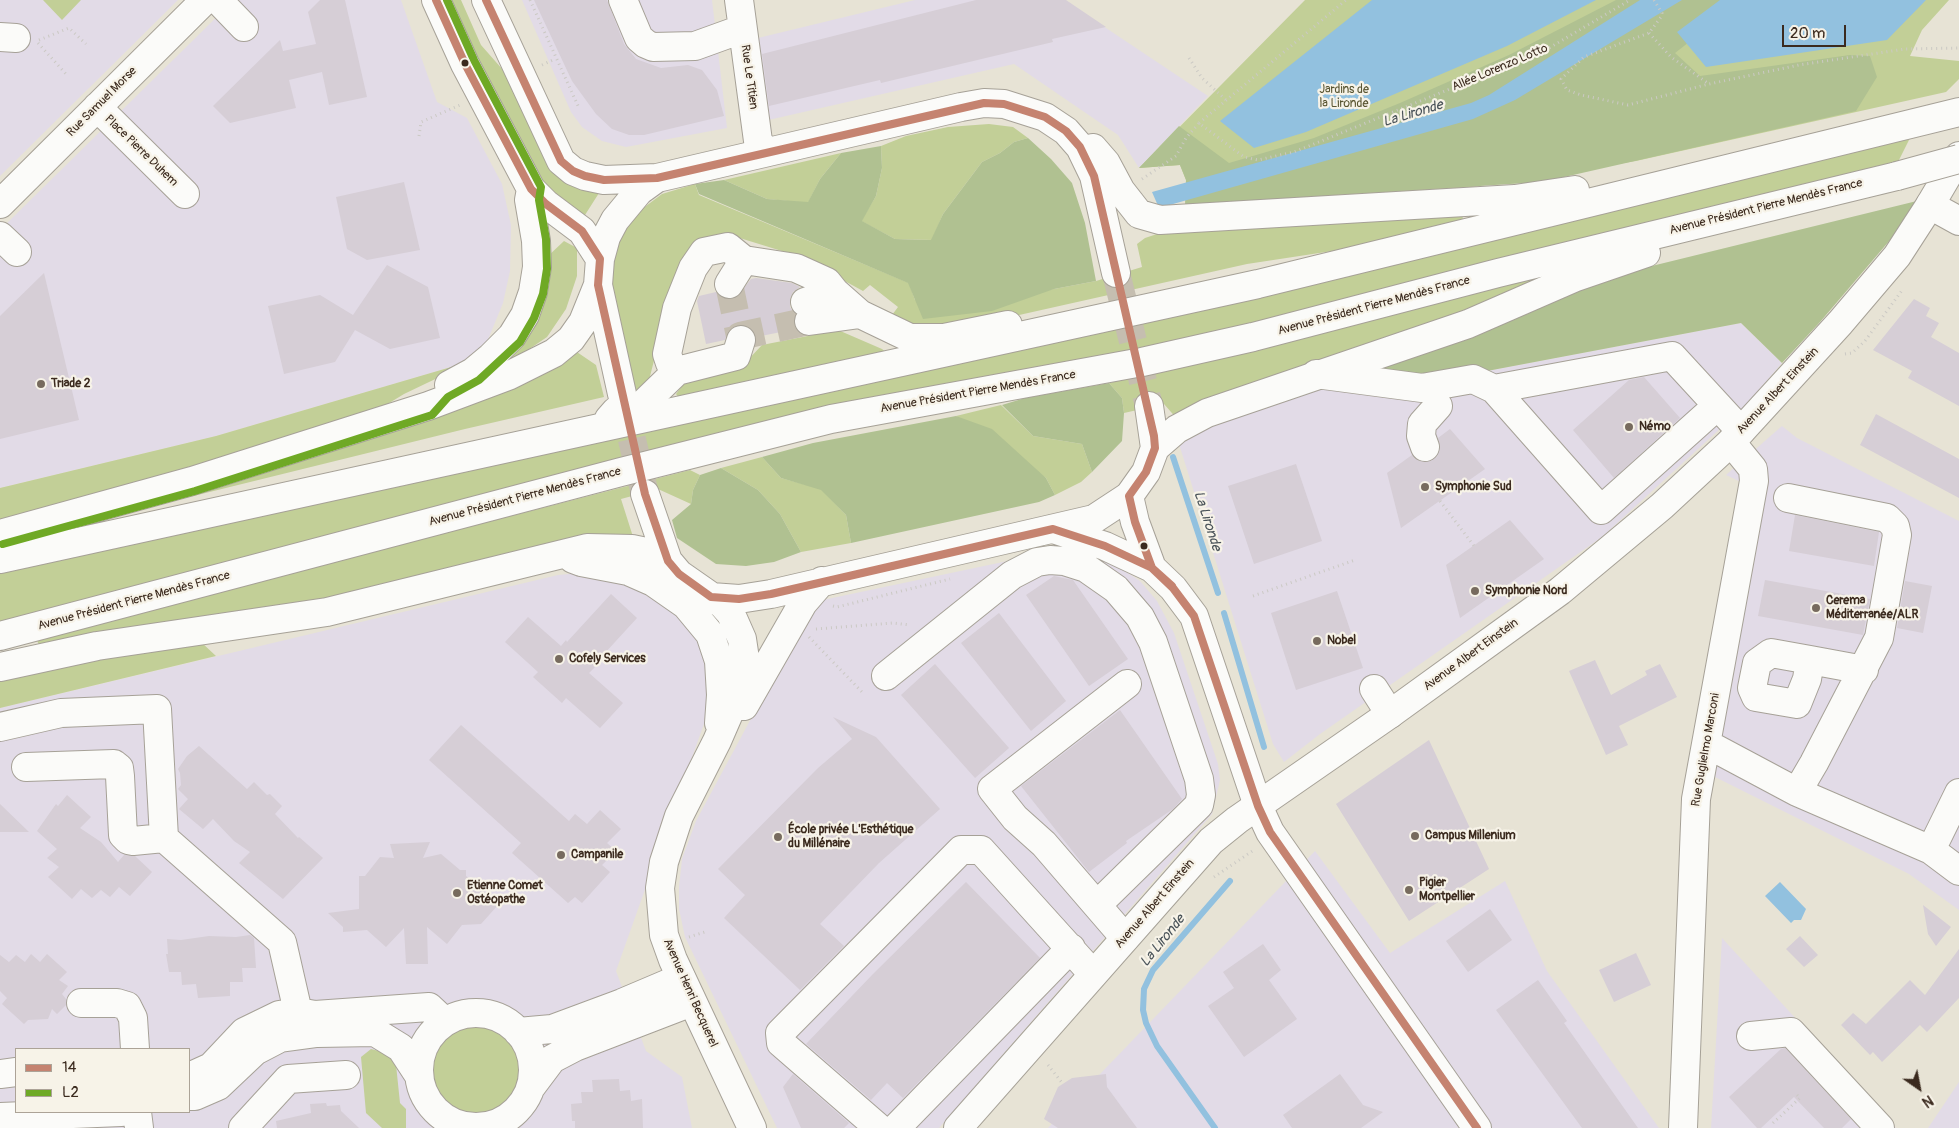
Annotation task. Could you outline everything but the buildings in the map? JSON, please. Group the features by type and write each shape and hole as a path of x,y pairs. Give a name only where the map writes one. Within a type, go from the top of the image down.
{"main road":[{"name":"Rue Samuel Morse","path":"0,204 205,0"},
{"path":"218,0 244,27"},
{"path":"436,0 465,64 531,189 546,204 582,231 599,272 622,394"},
{"path":"486,0 561,161 573,171 604,180 657,178 984,103 1004,104 1045,117 1066,132 1081,139 1100,156 1121,191 1139,214 1160,220 1516,198 1591,188 1605,198"},
{"name":"Rue Le Titien","path":"738,0 758,141 766,152"},
{"path":"630,1 639,38 646,44 653,46 695,46 742,29"},
{"name":"Place Pierre Duhem","path":"97,107 185,194"},
{"path":"0,559 1258,284 1959,112"},
{"path":"1066,132 1080,147 1094,176 1116,273"},
{"name":"Avenue Président Pierre Mendès France","path":"0,636 621,472 831,419 1132,364 1253,337 1678,229 1897,176 1959,158"},
{"name":"Avenue Albert Einstein","path":"958,1128 1211,841 1390,714 1589,568 1662,506 1736,437 1840,323 1897,256 1959,158"},
{"path":"0,534 192,481 428,406 508,376 554,353 571,339 583,322 599,272 606,237 615,220 639,191 657,178"},
{"path":"428,406 442,389 459,381 491,357 512,336 525,316 533,292 537,267 536,241 529,200 531,189"},
{"path":"1930,206 1959,221"},
{"path":"711,596 739,599 824,592 1094,519 1129,496 1146,472 1155,448 1177,429 1207,413 1316,374 1468,324 1576,277 1664,248 1678,229"},
{"path":"677,371 670,363 667,354 677,308 693,268 704,252 728,247 744,260 796,268 827,282 835,292 860,314 910,338 944,338 1188,289 1258,284"},
{"path":"729,284 744,260"},
{"path":"835,292 807,312 860,314"},
{"path":"602,426 616,411 642,405 677,371 736,356 741,340"},
{"name":"Rue Guglielmo Marconi","path":"1494,389 1672,356 1717,406 1753,469 1754,482 1696,799 1683,1128"},
{"path":"1316,374 1422,388 1473,379 1494,389 1601,510 1717,406"},
{"path":"1148,406 1155,448"},
{"path":"1425,447 1421,436 1422,424 1438,406"},
{"path":"645,494 668,561"},
{"path":"1129,496 1135,522 1152,568"},
{"path":"1788,498 1887,518 1895,526 1897,534 1879,638 1814,764 1797,792"},
{"path":"1054,529 1105,546 1152,568 1173,588 1194,616 1258,806 1281,849 1477,1128"},
{"path":"0,667 97,646 327,612 587,548 614,547 651,553 668,561"},
{"path":"563,554 581,562 628,571 653,582 686,605 710,634 719,661 721,695 717,741"},
{"path":"886,676 1012,575 1037,562 1050,560 1086,568 1116,589 1140,617 1153,642 1199,779 1201,794 1199,805 1096,905"},
{"name":"Avenue Henri Becquerel","path":"668,561 679,574 722,604 734,618 742,639 745,659 740,688 717,741 679,816 666,855 661,879 661,909 664,935 681,978 752,1128"},
{"name":"Avenue Henri Becquerel","path":"717,741 745,704 803,602 824,592"},
{"path":"1810,660 1864,670"},
{"path":"1125,938 1044,844 1015,818 992,789 1128,684"},
{"path":"1374,689 1390,714"},
{"path":"0,727 61,713 156,708 164,838 282,942 310,1020"},
{"path":"1707,744 1797,792 1931,850 1959,871"},
{"path":"26,767 114,764 119,768 123,835 128,840 133,841 164,838"},
{"path":"1012,793 1039,829 1044,844"},
{"path":"1931,850 1959,793"},
{"path":"879,1128 781,1043 780,1033 961,850 981,850 1093,974"},
{"path":"896,1128 1071,948"},
{"path":"518,1032 552,1029 622,1003 681,978"},
{"path":"531,1088 533,1068 529,1048 518,1032 507,1022 479,1013 461,1015 445,1022 433,1032 424,1044 419,1059 418,1074 422,1092 432,1108 449,1124 476,1128 492,1126 507,1123 522,1105 531,1088 552,1059 576,1047 692,1002"},
{"path":"81,1003 117,1003 127,1006 133,1018 135,1048"},
{"path":"190,1096 195,1096 218,1086 255,1051 310,1020 430,1007 445,1022"},
{"path":"190,1077 211,1067 244,1032 279,1015 375,1032 401,1048 418,1074"},
{"path":"1751,1036 1790,1032 1880,1128"},
{"path":"0,1074 15,1072"},
{"path":"243,1128 288,1079 346,1075"},
{"path":"0,1117 97,1113"},
{"path":"137,1113 139,1128"}],"path":[{"path":"530,0 579,108"},
{"path":"1137,182 1176,156 1186,138 1199,123 1346,0"},
{"name":"Allée Lorenzo Lotto","path":"1199,123 1244,157 1258,160 1294,152 1544,51 1630,0"},
{"path":"1654,0 1662,12 1661,17 1649,33 1584,57 1561,79 1567,90 1581,95 1628,105 1709,84 1799,65 1904,49 1959,48"},
{"path":"66,74 36,41 54,32 69,28 86,44"},
{"path":"1649,33 1671,58 1709,84"},
{"path":"1189,58 1202,78 1226,100"},
{"path":"551,61 556,59"},
{"path":"419,136 421,122 469,101"},
{"path":"1440,501 1474,546"},
{"path":"1253,596 1355,560"},
{"path":"824,592 837,607 948,580 954,575"},
{"path":"811,629 893,623 916,625 930,641"},
{"path":"805,633 862,692"},
{"path":"1048,1065 1063,1084"},
{"path":"1773,1123 1800,1098 1797,1094"}],"shaded area":[{"path":"0,0 178,0 0,176"},
{"path":"234,0 401,0 437,102 467,118 502,184 511,225 510,271 503,303 487,342 475,360 216,436 0,488 0,230"},
{"path":"522,0 712,0 727,128 626,147 602,141 582,127 571,112"},
{"path":"915,0 1064,0 1208,96 1139,168 1118,135 1014,64 764,121 758,38"},
{"path":"1741,323 1782,363 1746,405 1602,537 1320,734 1284,762 1273,744 1179,444 1207,426 1319,384 1450,378"},
{"path":"1782,426 1797,438 1959,521 1959,910 1909,874 1693,766 1743,483 1726,475"},
{"path":"1041,554 1094,556 1117,566 1140,581 1157,601 1174,633 1218,764 1220,780 1212,814 939,1128 777,1128 685,937 679,909 679,887 682,859 696,821 804,620 818,601"},
{"path":"606,571 685,613 714,666 711,704 616,971 646,1051 682,1077 692,1128 0,1128 0,708 558,575"},
{"path":"1315,851 1390,953 1505,881 1547,971 1659,1128 1048,1128"},
{"path":"1722,938 1896,1128 1711,1128"},
{"path":"1959,1082 1959,1128 1928,1128"}],"green space":[{"path":"43,0 81,0 62,20"},
{"path":"448,0 461,0 481,45 503,70 599,193 585,215 583,216 538,181"},
{"name":"Jardins de la Lironde","path":"1305,0 1949,0 1922,30 1910,56 1959,61 1959,79 1946,92 1636,161 1466,188 1335,195 1185,208 1186,180 1180,165 1139,168"},
{"path":"1616,0 1743,0 1675,53 1700,76 1850,55 1870,56 1877,77 1856,111 1542,182 1335,195 1185,208 1186,180 1180,165 1139,168 1179,126 1229,163 1314,138 1509,55"},
{"path":"989,124 1013,127 1028,138 1014,142 1000,153 982,162 943,214 932,240 895,239 861,221 876,196 882,168 881,146 906,136 948,127"},
{"path":"1911,136 1897,164 1361,297 0,627 0,573 645,430 1158,320"},
{"path":"1028,138 1051,159 1072,183 1085,223 1096,281 1054,289 992,311 923,319 908,283 699,194 695,184 724,180 767,199 808,202 820,179 841,153 881,146 882,168 876,196 862,221 895,239 931,240 943,214 982,162 1000,153 1014,142"},
{"path":"841,153 820,179 808,203 767,199 724,180"},
{"path":"695,184 699,195 909,283 915,300 1054,289 1096,281 1142,267 1137,244 1145,238 1163,232 1462,211 1463,221 1352,248 1247,264 970,326 918,330 889,319 898,307 870,285 863,291 785,252 730,235 670,298 647,388 633,391 611,283 615,249 634,215 662,194"},
{"path":"1925,199 1820,322 1782,363 1741,323 1450,378 1365,373 1611,276"},
{"path":"564,241 577,248 577,276 566,309 547,337 494,373 547,257"},
{"path":"1545,274 1546,279 1473,312 1178,420 1164,404 1124,413 1122,398 1109,383"},
{"path":"838,330 882,349 888,354 680,399 676,394 688,378 745,363 762,345"},
{"path":"571,348 596,365 604,397 465,429 15,540"},
{"path":"475,360 404,394 363,419 0,524 0,488 216,436"},
{"path":"1109,383 1122,398 1124,413 1122,441 1092,472 1082,444 1033,436 1002,405 1025,398"},
{"path":"1001,405 1033,436 1082,444 1092,472 1081,482 1055,495 1046,478 956,416"},
{"path":"956,416 992,429 1046,478 1055,495 1039,502 851,543 846,515 821,490 781,478 762,457 813,443"},
{"path":"762,457 781,478 821,489 846,515 851,543 801,552 780,514 758,490 721,468"},
{"path":"721,468 758,490 780,514 801,552 774,562 746,566 716,564 677,538 672,520 691,504 693,490 700,475"},
{"path":"690,470 700,475 693,490 691,504 658,489 621,499 635,543 322,603 39,645 36,638"},
{"path":"201,642 216,656 0,708 0,674"},
{"path":"479,1022 497,1026 512,1036 522,1051 526,1069 522,1087 512,1102 497,1112 479,1116 461,1112 446,1102 436,1087 432,1069 436,1051 446,1036 461,1026"},
{"path":"371,1049 395,1055 400,1103 406,1109 406,1128 382,1128 366,1113 361,1057"}],"water":[{"path":"1372,0 1596,0 1507,46 1306,132 1254,148 1220,121"},
{"path":"1640,0 1682,0 1515,100 1473,119 1159,208 1152,192 1471,103 1489,95"},
{"path":"1720,0 1926,0 1887,40 1706,67 1677,32"},
{"path":"1780,882 1806,909 1801,920 1794,920 1791,923 1765,896"}],"waterway":[{"name":"La Lironde","path":"1173,457 1218,593"},
{"name":"La Lironde","path":"1224,613 1264,747"},
{"name":"La Lironde","path":"1215,1128 1157,1046 1146,1023 1143,1010 1144,989 1153,970 1230,881"}],"tunnel":[{"path":"1116,273 1149,406"},
{"path":"729,284 740,336"},
{"path":"741,340 740,336 809,321"},
{"path":"622,398 644,490"}],"transit line":[{"name":"14","path":"436,0 465,64 531,189 546,204 582,231 600,259 598,285 645,494 668,561 679,574 711,597 739,599 771,594 1053,529 1105,546 1152,568 1172,586"},
{"name":"L2","path":"3,544 195,491 432,415 448,397 479,380 520,342 534,318 543,294 547,269 546,239 539,200 541,187 474,60 447,0"},
{"name":"14","path":"486,0 561,161 573,171 585,176 604,180 657,178 984,103 1004,104 1045,117 1066,131 1080,147 1094,176 1154,436 1155,448 1146,472 1129,496 1135,522 1152,568 1173,588 1194,616 1258,806 1270,832 1477,1128"}],"place":[{"name":"Triade 2","path":"41,384"},
{"name":"Némo","path":"1629,427"},
{"name":"Symphonie Sud","path":"1425,487"},
{"name":"Symphonie Nord","path":"1475,591"},
{"name":"Cerema Méditerranée/ALR","path":"1816,608"},
{"name":"Nobel","path":"1317,641"},
{"name":"Cofely Services","path":"559,659"},
{"name":"Campus Millenium","path":"1415,836"},
{"name":"École privée L'Esthétique du Millénaire","path":"778,837"},
{"name":"Campanile","path":"561,855"},
{"name":"Pigier Montpellier","path":"1409,890"},
{"name":"Etienne Comet Ostéopathe","path":"457,893"}]}
